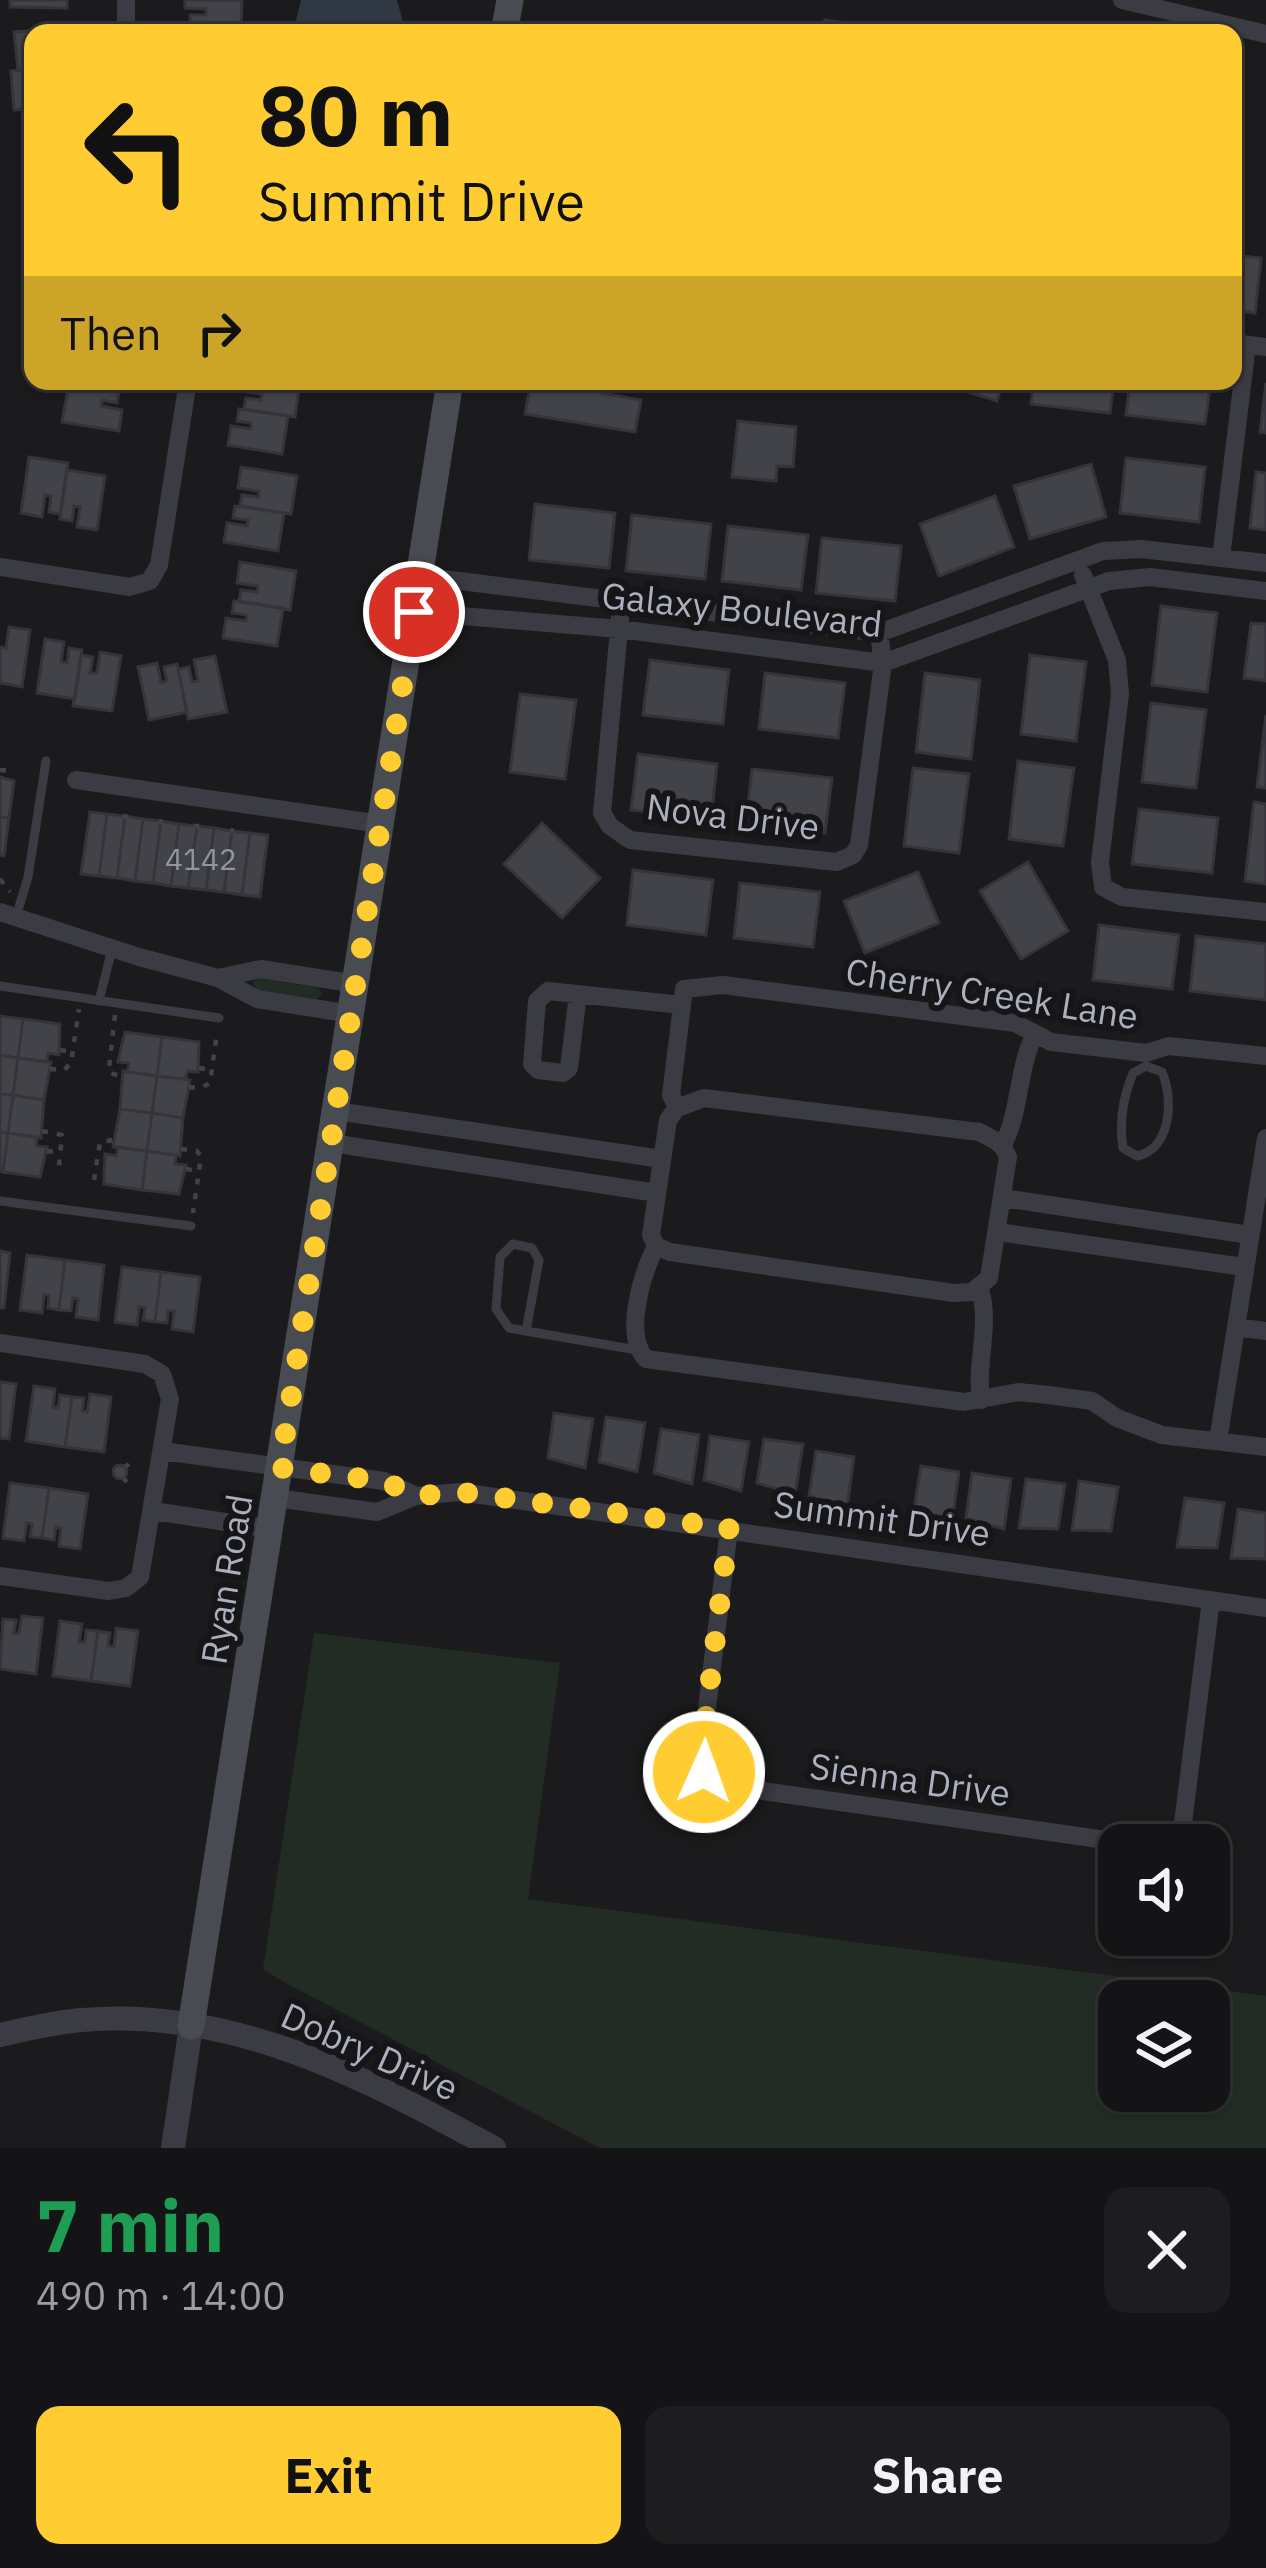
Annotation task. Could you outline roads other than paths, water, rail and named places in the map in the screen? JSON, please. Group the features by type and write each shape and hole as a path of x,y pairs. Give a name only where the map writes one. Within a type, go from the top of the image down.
{"main road":[{"name":"Ryan Road","path":"191,2026 449,390"}],"street":[{"path":"1122,0 1224,24"},
{"path":"1221,558 1248,345"},
{"path":"0,567 130,587 150,581 159,565 187,390"},
{"name":"Galaxy Boulevard","path":"419,576 879,633 1077,560 1120,549 1266,562"},
{"path":"1077,560 1117,660 1120,694 1100,862 1103,887 1122,897 1266,912"},
{"name":"Galaxy Boulevard","path":"414,612 619,629 883,663 1109,580 1150,578 1266,592"},
{"name":"Nova Drive","path":"622,601 602,813 610,826 630,839 837,862 854,855 883,663 879,633"},
{"path":"76,780 381,824"},
{"path":"8,914 218,978 248,996 351,1014"},
{"path":"218,978 261,970 356,984"},
{"name":"Cherry Creek Lane","path":"682,1005 684,989 723,985 1015,1023 1051,1042 1146,1060 1169,1046 1266,1056"},
{"path":"578,994 682,1005 671,1096 677,1108"},
{"path":"1003,1145 1011,1131 1022,1070 1035,1034"},
{"path":"704,1098 979,1132 1003,1145 1008,1157 989,1278 972,1292 953,1293 670,1252 656,1246 651,1235 662,1159 668,1120 677,1108 704,1098"},
{"path":"336,1111 662,1159"},
{"path":"1218,1441 1266,1138"},
{"path":"331,1143 657,1193"},
{"path":"1003,1198 1250,1235"},
{"path":"998,1232 1244,1267"},
{"path":"656,1246 633,1337 646,1359 964,1402 1018,1392 1092,1401 1142,1429 1266,1447"},
{"path":"979,1288 984,1317 978,1361 981,1400"},
{"path":"1235,1327 1266,1331"},
{"path":"0,1343 154,1368 166,1381 170,1399 140,1577 126,1588 109,1591 0,1576"},
{"name":"Summit Drive","path":"162,1451 384,1481 416,1496"},
{"name":"Summit Drive","path":"276,1498 377,1512 416,1496 460,1492 1266,1608"},
{"path":"153,1511 271,1529"},
{"name":"Sienna Drive","path":"729,1528 701,1757 704,1772 714,1784 1098,1839"},
{"path":"1183,1824 1211,1600"},
{"name":"Dobry Drive","path":"0,2035 106,2018 191,2026 295,2049 494,2148"},
{"name":"Ryan Road","path":"173,2148 191,2026"}],"lane":[{"path":"8,914 28,877 46,760"},
{"path":"100,1001 112,949"},
{"path":"0,986 219,1022"},
{"path":"1146,1060 1162,1072 1168,1085 1167,1113 1161,1142 1152,1153 1137,1156 1123,1148 1120,1130 1126,1089 1132,1073 1146,1060"},
{"path":"0,1201 192,1222"},
{"path":"526,1331 539,1260 532,1248 513,1244 500,1257 496,1309 509,1328 526,1331 637,1350"}],"water":[{"path":"301,0 397,0 404,24 295,24"}]}
